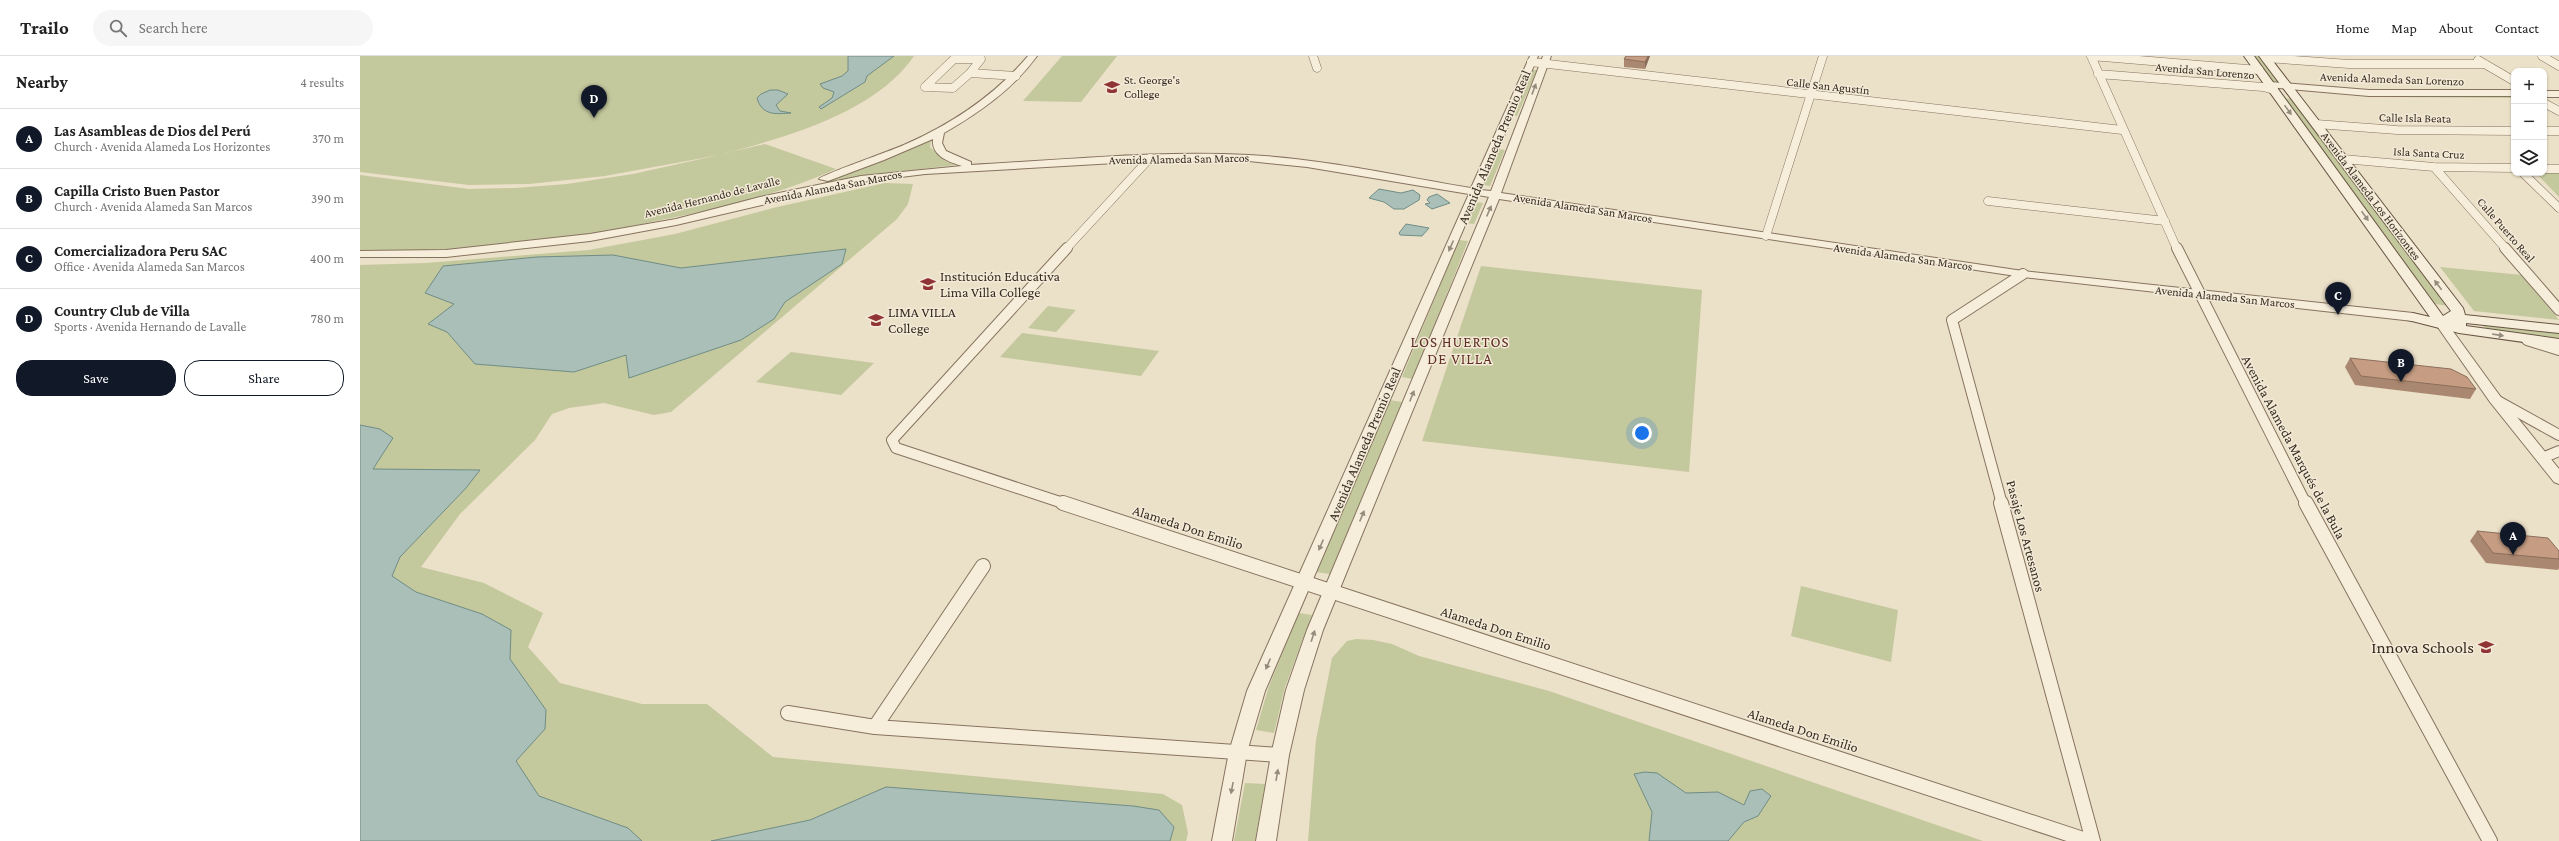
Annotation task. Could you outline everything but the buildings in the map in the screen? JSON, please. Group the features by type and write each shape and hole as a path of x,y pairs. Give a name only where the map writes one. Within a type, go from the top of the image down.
{"main road":[{"name":"Avenida Alameda Los Horizontes","path":"2249,56 2269,88 2439,321"},
{"name":"Avenida Alameda Los Horizontes","path":"2265,57 2458,311 2457,329"},
{"name":"Avenida Alameda San Marcos","path":"2413,317 2439,321 2457,329 2526,340 2559,343"},
{"name":"Avenida Alameda San Marcos","path":"2457,329 2559,329"}],"street":[{"name":"Avenida Hernando de Lavalle","path":"360,254 438,254 556,243 643,228 753,203 870,162 942,129 976,109 1016,76 1033,56"},
{"path":"1313,56 1317,68"},
{"path":"1766,236 1812,96 1823,56"},
{"path":"2091,56 2175,72 2259,70"},
{"name":"Avenida Alameda Marqués de la Bula","path":"2091,56 2122,130 2199,295 2289,472 2490,841"},
{"path":"2342,56 2349,64"},
{"path":"2472,56 2511,79"},
{"path":"2542,56 2558,65"},
{"path":"2265,57 2349,64 2485,64"},
{"path":"970,73 981,59 954,59 924,86 953,88 970,73 1016,76"},
{"name":"Calle San Agustín","path":"1539,59 1812,96 2122,130"},
{"name":"Avenida Alameda Premio Real","path":"1222,841 1238,752 1256,691 1305,582 1474,192 1506,121 1539,59"},
{"name":"Avenida Alameda Premio Real","path":"1266,841 1280,755 1295,690 1314,630 1495,195 1522,122 1539,59"},
{"name":"Avenida San Lorenzo","path":"2098,74 2175,72 2269,88"},
{"name":"Avenida Alameda San Lorenzo","path":"2269,88 2369,93 2511,93"},
{"name":"Avenida Alameda San Lorenzo","path":"2290,89 2374,98 2511,99"},
{"path":"2547,94 2559,94"},
{"path":"2547,99 2559,99"},
{"path":"2546,104 2559,111"},
{"path":"1506,121 1522,122"},
{"name":"Calle Isla Beata","path":"2316,124 2397,130 2511,131"},
{"path":"942,129 937,141 942,152 949,158 973,166"},
{"path":"2547,131 2559,131"},
{"path":"1497,142 1514,144"},
{"name":"Avenida Alameda San Marcos","path":"753,203 860,179 973,166 1207,156 1277,160 1474,192 2022,274 2199,295 2413,317"},
{"name":"Alameda Don Emilio","path":"1150,158 896,433 892,440 893,445 899,451 1305,582 2089,841"},
{"name":"Isla Santa Cruz","path":"2343,159 2434,167 2511,168"},
{"name":"Calle Puerto Real","path":"2434,167 2559,310"},
{"path":"2547,169 2559,169"},
{"path":"2526,176 2559,208"},
{"path":"1988,201 2165,221"},
{"name":"Pasaje Los Artesanos","path":"2022,274 1952,320 2093,841"},
{"name":"Avenida Alameda Los Horizontes","path":"2457,329 2495,399 2559,479"},
{"path":"2526,340 2559,350"},
{"path":"2495,399 2559,435"},
{"path":"2542,458 2559,451"},
{"path":"875,727 983,566"},
{"path":"788,713 875,727 1280,755"}],"green space":[{"path":"360,56 914,56 898,76 877,93 854,107 828,120 802,130 725,153 765,144 836,169 794,186 728,205 624,228 549,240 474,249 398,251 360,250 360,175 469,189 515,188 567,184 633,174 719,155 605,176 529,184 469,185 360,172"},
{"path":"1062,56 1117,56 1081,102 1023,101"},
{"path":"2252,56 2262,56 2282,84 2272,83"},
{"path":"1530,70 1537,70 1517,116 1511,115"},
{"path":"2315,92 2379,96 2511,95 2511,98 2382,97"},
{"path":"2283,98 2294,99 2449,306 2435,304"},
{"path":"931,139 930,147 945,161 955,165 872,175 810,188 884,160"},
{"path":"1498,149 1505,150 1490,186 1483,185"},
{"path":"2547,173 2559,173 2559,197 2539,176 2547,176"},
{"path":"885,183 913,184 908,204 897,219 671,412 654,415 604,403 569,408 552,414 535,440 460,514 421,567 484,583 543,613 528,647 560,683 642,704 707,704 773,757 1163,794 1182,805 1188,833 1186,841 360,841 360,265 426,263 589,250 675,234 773,208"},
{"path":"1475,202 1483,203 1474,224 1465,223"},
{"path":"1459,240 1468,241 1413,379 1402,377"},
{"path":"1481,266 1702,290 1689,472 1422,441"},
{"path":"2440,267 2522,275 2559,320 2474,311"},
{"path":"1048,306 1076,310 1056,332 1028,328"},
{"path":"2479,324 2559,329 2559,338 2488,329"},
{"path":"1022,333 1159,351 1141,376 1000,357"},
{"path":"791,352 874,363 841,395 756,382"},
{"path":"1389,400 1402,402 1330,574 1316,572"},
{"path":"1801,586 1898,610 1891,662 1791,636"},
{"path":"1299,613 1312,615 1285,687 1274,733 1256,730 1269,686"},
{"path":"1356,639 1373,640 1392,644 1419,656 1549,691 1983,841 1308,841 1316,740 1332,658 1347,641"},
{"path":"1245,783 1265,784 1255,841 1234,841"}],"water":[{"path":"848,56 894,56 867,76 865,82 821,109 819,107 832,98 834,92 823,88 820,84 842,76 848,71"},
{"path":"770,90 778,90 788,94 776,105 780,111 791,113 770,113 762,108 757,98 761,94"},
{"path":"1379,189 1401,193 1413,190 1420,195 1419,200 1404,209 1394,209 1384,202 1369,198"},
{"path":"1437,194 1450,203 1432,209 1425,204 1430,203 1427,200 1429,197"},
{"path":"1406,224 1429,228 1422,236 1400,235 1399,233"},
{"path":"846,249 842,264 785,302 774,319 741,340 629,378 626,355 574,372 475,364 447,332 428,324 454,304 425,293 443,266 537,257 613,255 681,268"},
{"path":"360,425 380,429 393,438 373,469 480,470 466,488 400,557 392,576 416,592 482,614 511,630 510,659 546,710 545,729 516,761 539,796 628,828 642,841 360,841"},
{"path":"1645,772 1657,773 1686,793 1718,792 1744,805 1750,791 1762,789 1771,796 1758,816 1744,822 1728,841 1649,841 1652,812 1634,774"},
{"path":"886,787 1133,806 1159,810 1174,827 1170,841 711,841 810,820"}],"place":[{"name":"St. George's College","path":"1112,87"},
{"name":"Country Club de Villa","path":"594,118"},
{"name":"Institución Educativa Lima Villa College","path":"928,284"},
{"name":"Comercializadora Peru SAC","path":"2338,315"},
{"name":"LIMA VILLA College","path":"876,320"},
{"name":"Capilla Cristo Buen Pastor","path":"2401,382"},
{"name":"Las Asambleas de Dios del Perú","path":"2513,555"},
{"name":"Innova Schools","path":"2486,647"}],"district":[{"name":"LOS HUERTOS DE VILLA","path":"1460,350"}]}
